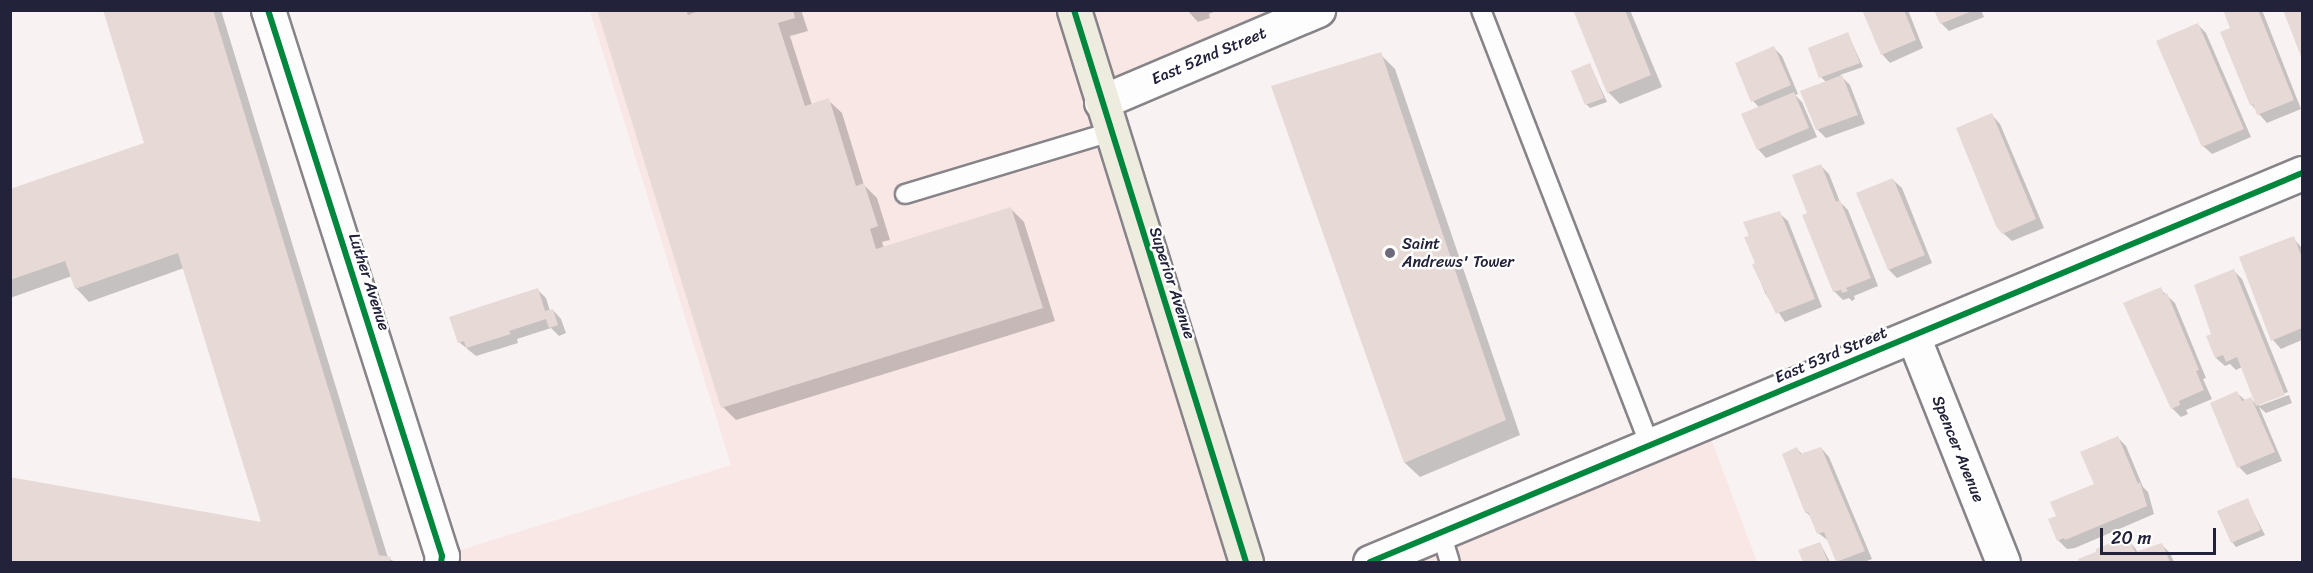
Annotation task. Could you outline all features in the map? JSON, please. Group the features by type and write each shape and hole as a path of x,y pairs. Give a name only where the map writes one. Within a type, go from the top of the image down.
{"main road":[{"name":"Superior Avenue","path":"1074,10 1110,132 1246,562"}],"street":[{"name":"Luther Avenue","path":"268,10 442,556 441,562"},
{"name":"East 52nd Street","path":"1101,102 1318,10"},
{"name":"East 53rd Street","path":"1370,562 1446,548 1650,445 2302,173"},
{"name":"Spencer Avenue","path":"1913,336 2003,562"}],"lane":[{"path":"1481,10 1650,445"},
{"path":"905,194 1110,132"}],"shaded area":[{"path":"590,11 1318,11 1101,102 1246,562 441,562 442,556 731,465"},
{"path":"1705,423 1757,562 1370,562"}],"building":[{"path":"103,10 213,10 379,555 391,557 390,562 10,562 10,477 261,522 178,253 75,289 65,261 10,280 10,189 144,143"},
{"path":"597,10 686,10 688,15 702,10 793,10 795,18 778,23 805,106 829,98 856,186 864,183 878,226 870,229 876,249 1011,207 1043,308 721,408"},
{"path":"1573,10 1625,10 1651,75 1607,93"},
{"path":"1862,10 1904,10 1916,40 1881,55"},
{"path":"1934,10 1972,10 1972,11 1940,24"},
{"path":"2223,10 2258,10 2294,100 2257,115 2253,104 2250,105 2220,32 2230,28"},
{"path":"2283,10 2302,10 2302,59"},
{"path":"2198,23 2244,129 2202,147 2156,41"},
{"path":"1848,32 1860,63 1819,78 1808,48"},
{"path":"1774,46 1791,85 1751,102 1735,63"},
{"name":"Saint Andrews' Tower","path":"1381,52 1506,420 1404,463 1271,86"},
{"path":"1590,63 1604,98 1585,105 1571,71"},
{"path":"1842,75 1858,115 1816,130 1800,91"},
{"path":"1794,92 1809,128 1757,150 1741,114"},
{"path":"1992,113 2036,219 2002,234 1996,226 1956,128"},
{"path":"1821,164 1836,202 1840,200 1871,278 1846,288 1848,291 1842,293 1841,290 1833,292 1802,215 1807,213 1792,175"},
{"path":"1893,178 1925,255 1888,270 1856,193"},
{"path":"1780,211 1815,299 1776,314 1752,265 1755,263 1744,237 1749,236 1743,222"},
{"path":"2294,236 2302,258 2302,328 2271,341 2239,257"},
{"path":"2234,269 2285,395 2256,406 2237,357 2226,362 2223,355 2215,358 2206,336 2211,334 2194,285"},
{"path":"2161,287 2164,295 2167,293 2199,370 2196,371 2204,390 2179,401 2180,405 2171,409 2123,303"},
{"path":"538,288 545,311 553,309 558,325 549,328 546,319 509,331 511,334 466,348 464,341 458,343 449,317"},
{"path":"2237,391 2242,401 2251,397 2275,452 2237,468 2210,403"},
{"path":"2118,436 2138,484 2140,482 2147,506 2065,540 2064,538 2057,541 2048,519 2056,516 2050,502 2094,484 2080,452"},
{"path":"1797,447 1800,454 1821,447 1865,551 1836,562 1824,532 1817,534 1808,512 1805,513 1782,454"},
{"path":"2248,498 2261,530 2231,543 2217,511"},
{"path":"2128,536 2135,552 2162,543 2170,562 2079,562 2078,559 2096,552 2096,549"},
{"path":"1820,542 1828,562 1803,562 1798,550"}],"cycle path":[{"path":"268,10 442,556 441,562"},
{"path":"1074,10 1246,562"},
{"path":"1370,562 2302,173"}],"place":[{"name":"Saint Andrews' Tower","path":"1390,253"}]}
